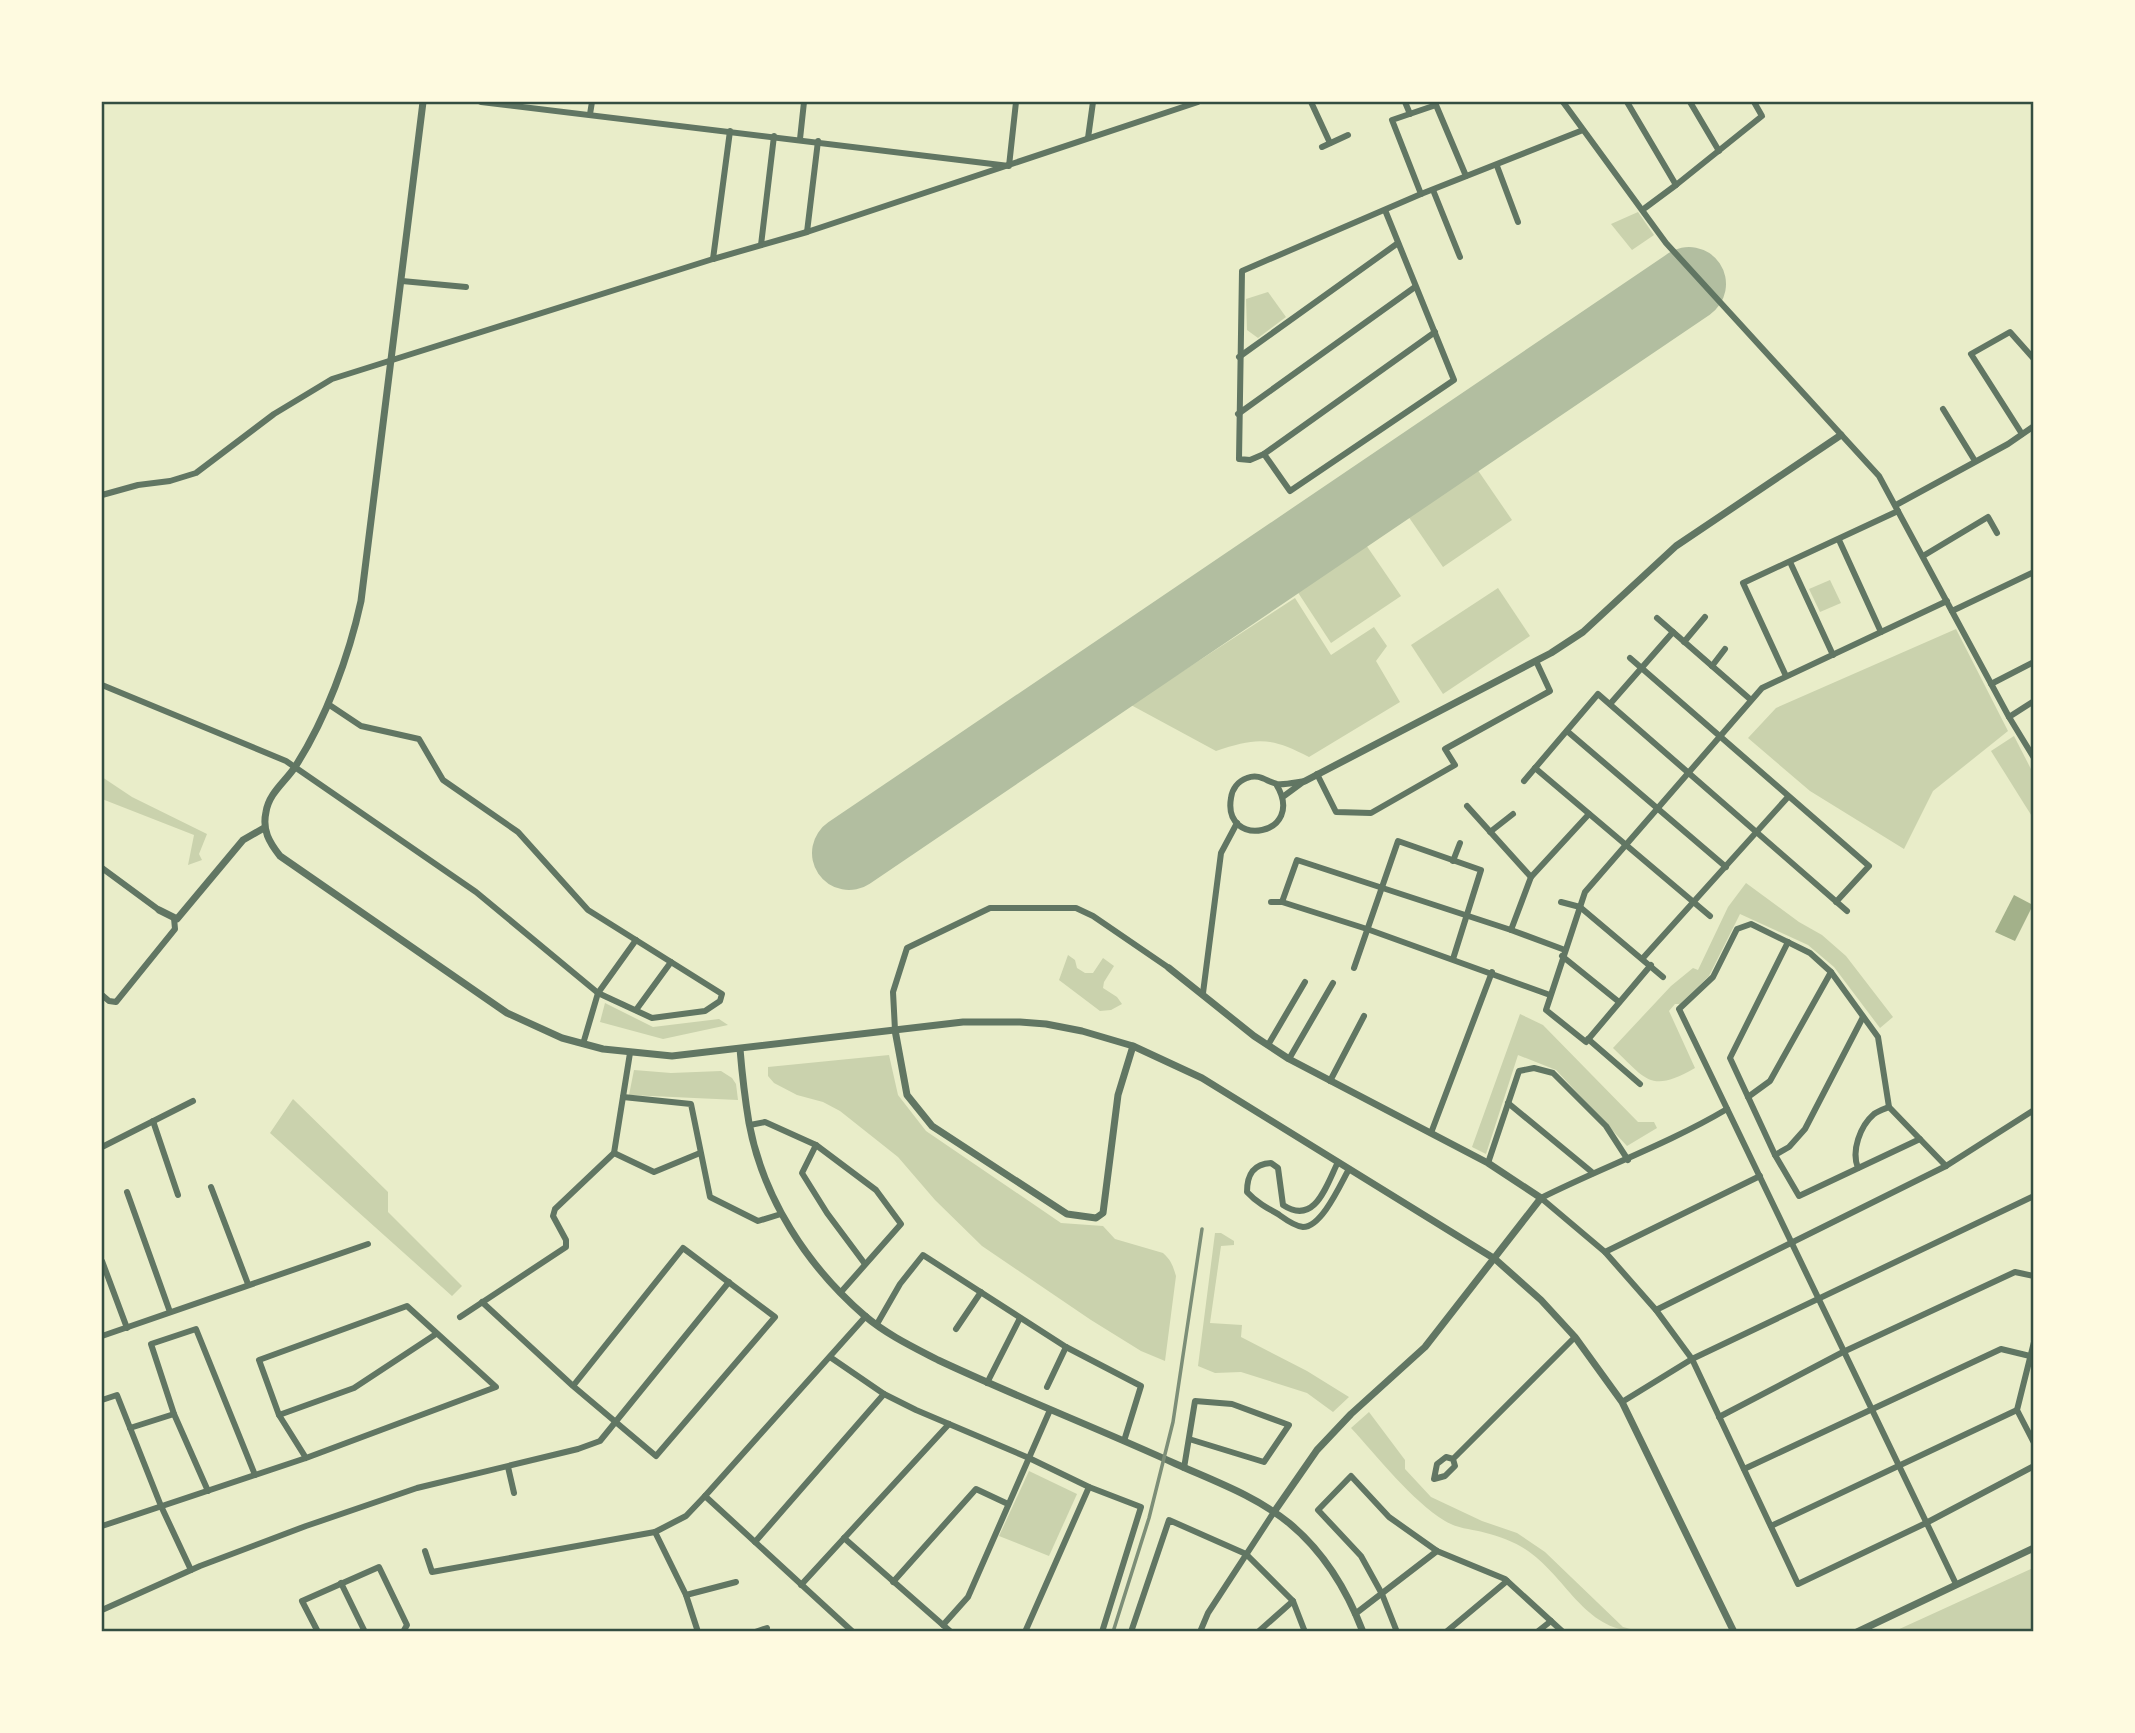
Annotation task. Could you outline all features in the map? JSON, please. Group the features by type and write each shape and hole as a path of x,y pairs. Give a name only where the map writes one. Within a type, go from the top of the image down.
{"street":[{"path":"423,102 361,601 349,649 328,704 295,767 267,806 264,828 274,849 290,865 485,999 541,1030 583,1044 630,1053 672,1056 963,1021 1020,1022 1070,1029 1133,1046 1202,1078 1495,1259 1541,1300 1575,1337 1622,1402 1734,1632"},
{"path":"481,102 508,103 1009,166"},
{"path":"590,114 592,102"},
{"path":"800,139 804,102"},
{"path":"1009,166 1016,102"},
{"path":"1088,138 1093,102"},
{"path":"102,495 196,473 274,414 332,379 807,232 1009,166 1175,105 1198,102"},
{"path":"1311,102 1330,143"},
{"path":"1405,102 1410,114"},
{"path":"1563,102 1666,243 1879,476 2009,717 2034,758"},
{"path":"1628,102 1676,185"},
{"path":"1690,102 1719,151"},
{"path":"1646,208 1762,116 1754,102"},
{"path":"1421,194 1392,120 1436,105 1466,176"},
{"path":"1435,332 1264,454 1250,460 1239,459 1242,271 1421,194 1583,130"},
{"path":"713,259 730,131"},
{"path":"1322,147 1348,135"},
{"path":"761,245 774,136"},
{"path":"807,232 818,141"},
{"path":"1497,166 1518,222"},
{"path":"1433,190 1460,257"},
{"path":"1264,454 1290,491 1454,380 1385,210"},
{"path":"1239,357 1398,243"},
{"path":"402,281 466,287"},
{"path":"1238,414 1415,287"},
{"path":"2022,434 1971,355 2010,332 2034,359"},
{"path":"1943,409 1975,461"},
{"path":"1786,676 1743,583 1839,540 2034,426"},
{"path":"1284,796 1317,774 1536,661 1583,632 1676,546 1841,435"},
{"path":"1923,556 1988,517 1997,533"},
{"path":"1839,540 1881,632"},
{"path":"1790,562 1833,655"},
{"path":"1952,611 2034,572"},
{"path":"1651,965 1586,1042 1546,1010 1585,892 1762,688 1947,601"},
{"path":"1684,642 1706,617"},
{"path":"1657,618 1751,700"},
{"path":"1610,704 1673,632"},
{"path":"1712,666 1725,649"},
{"path":"1630,658 1869,866 1836,902"},
{"path":"1317,774 1336,812 1371,813 1455,765 1445,749 1550,691 1536,661"},
{"path":"1991,684 2034,662"},
{"path":"102,685 286,761 476,892 598,993 652,1018 705,1011 720,1000 722,995 589,910 518,832 443,780 419,739 361,726 328,704"},
{"path":"1524,781 1598,694 1847,911"},
{"path":"2009,717 2034,701"},
{"path":"1567,731 1726,867"},
{"path":"1535,768 1710,916"},
{"path":"1250,776 1261,776 1276,784 1284,796 1285,807 1281,816 1266,830 1251,832 1237,823 1231,815 1230,804 1232,792 1240,781 1250,776"},
{"path":"1276,784 1305,781"},
{"path":"1643,958 1788,797"},
{"path":"1467,806 1531,877"},
{"path":"1490,832 1513,814"},
{"path":"1511,930 1531,877 1589,814"},
{"path":"1203,993 1221,853 1237,823"},
{"path":"102,995 109,1001 116,1002 175,929 178,916 243,840 264,828"},
{"path":"1354,968 1398,841 1481,870 1453,959"},
{"path":"1453,861 1460,843"},
{"path":"1282,902 1297,860 1511,930 1564,953 1619,1002"},
{"path":"102,868 159,910 178,916"},
{"path":"1270,901 1282,902 1367,929 1550,995"},
{"path":"1561,902 1580,907 1663,977"},
{"path":"1133,1046 1118,1095 1103,1213 1096,1218 1067,1214 932,1126 907,1095 895,1030 893,992 907,948 990,908 1076,908 1093,916 1169,968 1289,1059 1489,1163 1541,1198 1605,1252 1657,1310 1692,1359 1798,1584 1926,1523 2034,1466"},
{"path":"1946,1166 1889,1107 1878,1037 1831,972 1810,953 1751,924 1737,929 1713,977 1679,1009 1956,1584"},
{"path":"583,1044 598,993 636,940"},
{"path":"1788,943 1730,1058 1798,1196 1920,1139"},
{"path":"636,1010 671,962"},
{"path":"1431,1133 1492,972"},
{"path":"1748,1097 1770,1081 1831,972"},
{"path":"1268,1045 1305,982"},
{"path":"1289,1059 1333,983"},
{"path":"1330,1081 1364,1016"},
{"path":"1775,1154 1789,1147 1805,1129 1863,1017"},
{"path":"1588,1039 1640,1084"},
{"path":"740,1049 750,1125 768,1185 781,1214 807,1254 866,1316 911,1346 987,1383 1124,1441 1252,1499 1274,1512 1290,1524 1327,1564 1363,1632"},
{"path":"460,1317 566,1247 566,1240 553,1216 555,1209 614,1153 630,1053"},
{"path":"1489,1163 1519,1071 1534,1068 1553,1073 1606,1126 1628,1160"},
{"path":"623,1097 691,1104 710,1197 758,1220 781,1214"},
{"path":"102,1147 192,1101"},
{"path":"1508,1103 1593,1173"},
{"path":"1858,1168 1856,1147 1863,1130 1875,1113 1889,1107"},
{"path":"1200,1632 1208,1613 1317,1450 1425,1347 1541,1198 1669,1141 1727,1109"},
{"path":"1657,1310 1946,1166 2034,1110"},
{"path":"153,1121 178,1195"},
{"path":"750,1125 765,1122 816,1145 876,1190 901,1224 841,1292"},
{"path":"816,1145 802,1173 827,1213 865,1264"},
{"path":"614,1153 654,1172 700,1153"},
{"path":"1338,1162 1311,1209 1302,1213 1293,1212 1283,1205 1278,1168 1271,1163 1262,1163 1254,1168 1247,1180 1247,1192 1254,1200 1304,1227 1321,1217 1349,1168"},
{"path":"1605,1252 1760,1176"},
{"path":"211,1187 248,1284"},
{"path":"127,1192 170,1312"},
{"path":"1622,1402 1692,1359 2034,1196"},
{"path":"102,1336 368,1244"},
{"path":"482,1302 573,1386 656,1456 775,1317 683,1248 573,1386"},
{"path":"877,1324 900,1284 923,1255 1066,1347 1141,1387 1124,1441"},
{"path":"102,1261 127,1328"},
{"path":"1719,1417 1843,1352 2015,1272 2034,1276"},
{"path":"102,1610 191,1570 306,1526 417,1488 508,1467 600,1441 729,1282"},
{"path":"956,1329 981,1292"},
{"path":"102,1527 306,1458 496,1387 407,1306 259,1360 279,1415 306,1458"},
{"path":"425,1551 432,1572 655,1532 686,1516 866,1316"},
{"path":"987,1383 1020,1318"},
{"path":"208,1491 174,1414 151,1344 196,1329 255,1475"},
{"path":"279,1415 354,1388 436,1334"},
{"path":"1453,1459 1575,1337"},
{"path":"2034,1342 2017,1410 2034,1443"},
{"path":"1047,1387 1066,1347"},
{"path":"1744,1469 2001,1349 2030,1356"},
{"path":"830,1357 884,1395 1089,1487 1141,1507 1102,1632"},
{"path":"102,1400 117,1395 161,1506 191,1570"},
{"path":"755,1542 884,1395"},
{"path":"1184,1468 1195,1401 1232,1404 1289,1425 1264,1462 1189,1439"},
{"path":"943,1625 968,1597 1050,1410"},
{"path":"1771,1526 2017,1410"},
{"path":"130,1428 174,1414"},
{"path":"802,1585 949,1424"},
{"path":"508,1467 514,1493"},
{"path":"1397,1632 1382,1594 1362,1556 1318,1510 1350,1476 1389,1517 1437,1551 1507,1581 1563,1632"},
{"path":"1025,1632 1089,1487"},
{"path":"893,1582 976,1489 1008,1504"},
{"path":"705,1496 853,1632"},
{"path":"1131,1632 1169,1520 1247,1554 1293,1601 1306,1632"},
{"path":"655,1532 686,1595 698,1632"},
{"path":"844,1538 951,1632"},
{"path":"1857,1632 2034,1548"},
{"path":"1355,1614 1437,1551"},
{"path":"318,1632 302,1601 379,1567 407,1625 403,1632"},
{"path":"1446,1632 1507,1581"},
{"path":"686,1595 736,1582"},
{"path":"341,1584 365,1632"},
{"path":"1258,1632 1293,1601"},
{"path":"1537,1632 1551,1620"},
{"path":"755,1632 767,1628"}],"shaded area":[{"path":"1638,212 1654,235 1632,250 1611,224"},
{"path":"1268,292 1286,317 1258,338 1247,330 1246,299"},
{"path":"1477,469 1512,520 1443,567 1408,516"},
{"path":"1366,545 1401,596 1331,643 1297,591"},
{"path":"1830,580 1841,603 1820,612 1809,589"},
{"path":"1498,588 1530,636 1443,694 1411,645"},
{"path":"1295,598 1331,655 1374,627 1387,646 1376,661 1400,702 1309,757 1264,741 1242,743 1216,751 1131,705"},
{"path":"1956,629 2008,731 1933,791 1904,849 1810,791 1748,738 1776,708"},
{"path":"2014,736 2033,773 2033,818 1991,751"},
{"path":"102,777 132,797 207,834 199,854 202,860 188,865 194,835 102,799"},
{"path":"1746,883 1799,922 1822,935 1846,956 1893,1017 1880,1028 1834,967 1808,945 1740,914 1709,976 1669,1011 1695,1068 1668,1080 1658,1081 1642,1075 1613,1048 1671,986 1693,968 1698,970 1728,907"},
{"path":"2014,895 2033,905 2015,941 1995,932"},
{"path":"1068,955 1075,960 1077,968 1085,973 1093,973 1103,958 1114,966 1103,988 1117,997 1122,1004 1111,1010 1100,1011 1059,980"},
{"path":"605,1003 653,1027 719,1019 728,1025 663,1039 600,1022"},
{"path":"1520,1014 1543,1025 1638,1122 1654,1122 1657,1128 1627,1146 1556,1070 1518,1055 1486,1154 1472,1147"},
{"path":"889,1055 898,1095 926,1131 1061,1223 1103,1226 1115,1239 1166,1256 1176,1276 1165,1361 1141,1351 1091,1320 982,1246 935,1200 898,1157 840,1111 823,1102 797,1095 774,1083 768,1076 768,1067"},
{"path":"634,1070 671,1073 721,1071 736,1084 738,1100 629,1095"},
{"path":"293,1099 388,1192 388,1212 462,1286 452,1296 270,1133"},
{"path":"1215,1233 1221,1233 1234,1241 1234,1245 1221,1246 1210,1323 1242,1325 1241,1337 1307,1371 1349,1397 1333,1412 1307,1393 1241,1372 1215,1373 1198,1366"},
{"path":"1369,1412 1405,1460 1405,1469 1431,1497 1482,1521 1517,1533 1545,1552 1623,1627 1638,1631 1619,1629 1589,1612 1539,1560 1521,1546 1496,1536 1455,1526 1420,1502 1351,1428"},
{"path":"1029,1471 1077,1494 1049,1556 999,1536"},
{"path":"2033,1568 2033,1631 1895,1631"}],"runway":[{"path":"849,853 1689,284"}],"railway":[{"path":"1113,1632 1149,1518 1173,1422 1202,1229"}]}
